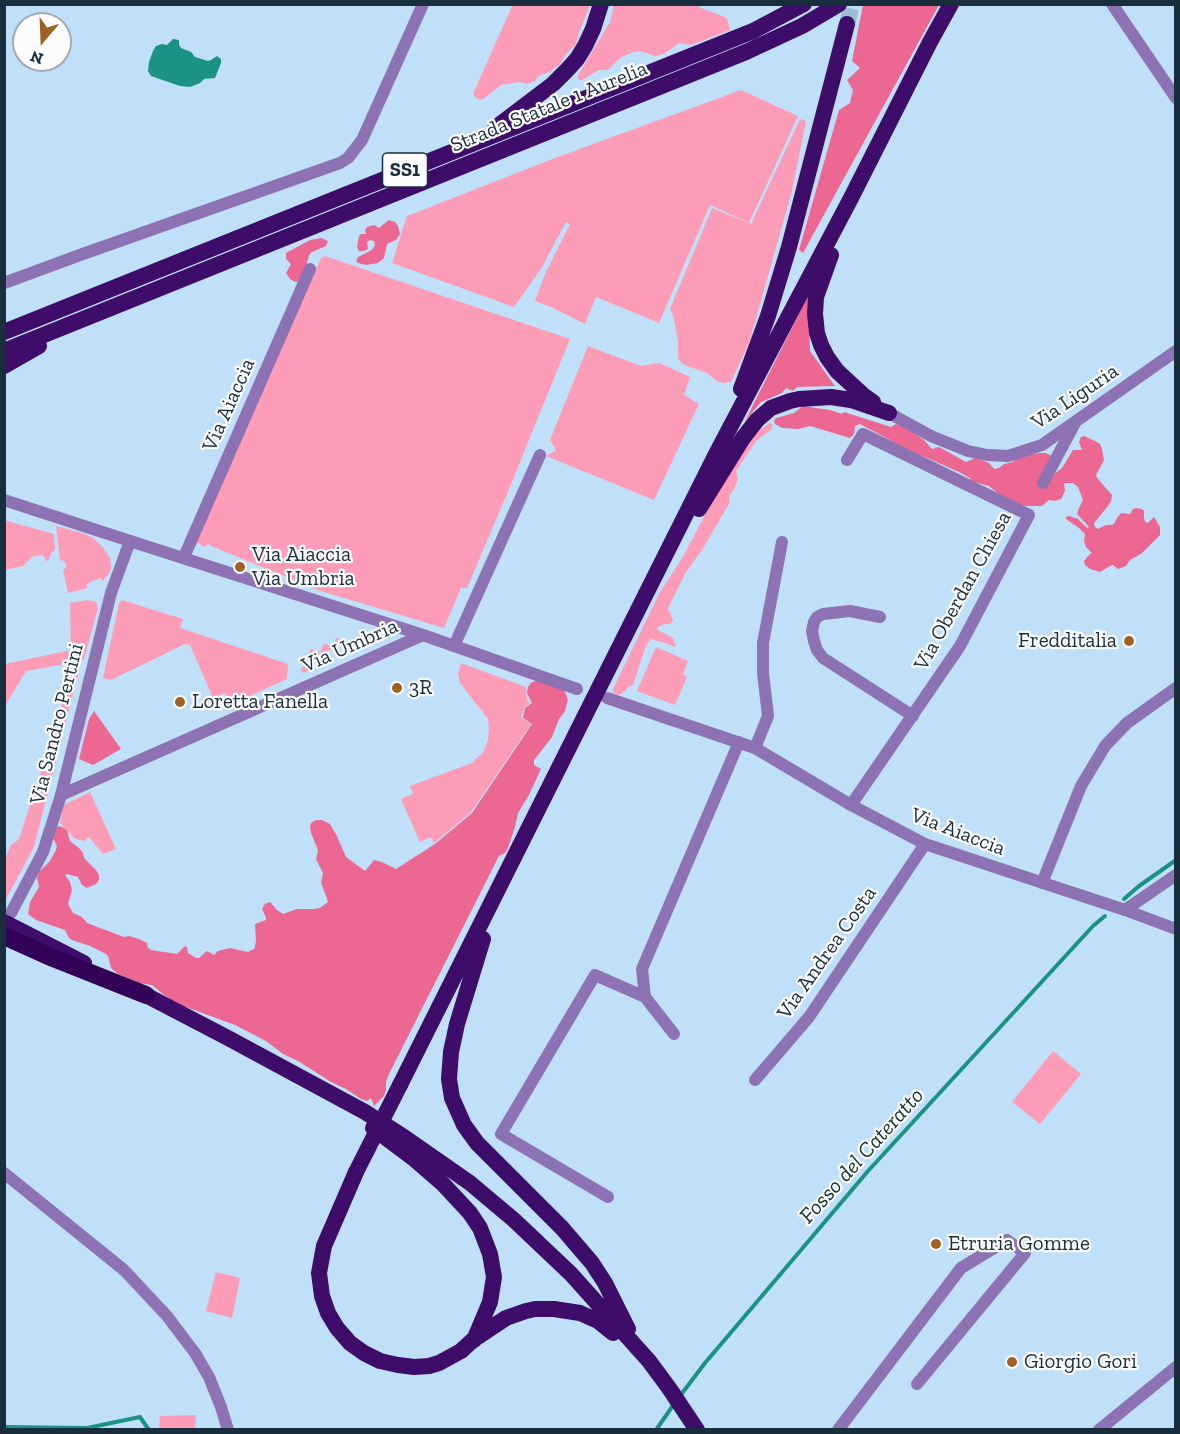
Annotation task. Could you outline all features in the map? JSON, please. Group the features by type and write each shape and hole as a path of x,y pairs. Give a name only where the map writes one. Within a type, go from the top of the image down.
{"highway":[{"path":"481,139 553,84 567,70 585,46 596,23 601,4"},
{"name":"Strada Statale 1 Aurelia","path":"4,332 753,31 804,4"},
{"name":"Strada Statale 1 Aurelia","path":"4,351 746,52 802,26 839,4"},
{"path":"649,1361 598,1321 580,1313 535,1309 506,1318 439,1364 398,1365 381,1361 350,1343 337,1328 321,1296 320,1262 331,1228 356,1173 716,454 951,4"},
{"path":"716,454 768,316 786,259 847,24"},
{"path":"851,198 816,297 817,333 827,357 837,371 863,395 889,413"},
{"path":"4,366 81,321"},
{"path":"667,553 690,525 743,438 757,420 771,408 799,399 831,397 851,400 889,413"},
{"path":"498,889 457,1024 449,1066 452,1098 464,1125 477,1143 561,1228 592,1263 611,1293 634,1344"},
{"path":"7,923 53,958 146,995 365,1112 470,1183 514,1220 571,1274 649,1361 697,1430"},
{"path":"310,1082 413,1158 458,1199 480,1228 490,1254 494,1277 490,1302 473,1340"}],"street":[{"path":"4,283 340,163 348,158 362,140 423,4"},
{"path":"1112,4 1176,98"},
{"name":"Via Aiaccia","path":"184,558 310,269"},
{"name":"Via Liguria","path":"889,413 968,451 1008,456 1041,445 1176,351"},
{"path":"1043,483 1076,422"},
{"name":"Via Oberdan Chiesa","path":"847,460 863,434 1029,515 960,646 851,805"},
{"path":"454,646 540,455"},
{"path":"4,500 423,635 577,689"},
{"name":"Via Sandro Pertini","path":"7,923 43,852 61,795 111,593 130,541"},
{"path":"755,748 768,716 763,673 763,643 782,542"},
{"path":"880,617 850,611 823,614 814,622 812,632 814,642 823,658 913,716"},
{"name":"Via Umbria","path":"61,795 423,635"},
{"path":"1042,883 1081,786 1105,746 1127,723 1176,688"},
{"name":"Via Aiaccia","path":"607,698 755,748 851,805 925,844 1176,929"},
{"path":"645,997 642,969 739,742"},
{"name":"Via Andrea Costa","path":"755,1080 809,1017 925,844"},
{"path":"1125,910 1176,875"},
{"path":"608,1197 501,1134 595,975 645,997 674,1034"},
{"path":"4,1173 124,1270 167,1316 195,1353 209,1377 228,1430"},
{"path":"838,1430 961,1268 1007,1240 1025,1253 917,1384"},
{"path":"1099,1430 1176,1366"}],"shaded area":[{"path":"513,4 590,5 576,44 560,64 550,72 538,76 535,81 527,84 518,82 501,85 482,100 476,98 473,94"},
{"path":"613,5 696,5 725,17 730,30 691,45 679,43 664,54 655,56 640,51 633,52 620,58 608,70 599,70 579,80 577,77 610,22"},
{"path":"863,5 939,5 803,253 799,250 839,110 850,103 853,90 847,80 860,68 852,61"},
{"path":"173,39 179,40 181,48 191,52 195,57 208,61 217,56 221,59 215,78 204,79 190,87 151,76 148,71 153,51 156,46 167,45"},
{"path":"741,90 798,116 749,223 710,205 659,323 596,297 585,324 535,301 545,274 570,224 566,222 541,269 514,307 392,263 407,216 555,158"},
{"path":"800,119 806,121 792,191 749,343 731,382 723,383 707,373 682,364 678,358 678,341 670,309 712,208 751,224"},
{"path":"389,220 395,222 400,234 396,240 387,244 384,258 378,263 366,265 358,263 356,261 358,257 372,250 375,245 374,241 370,240 367,242 368,249 359,251 357,247 359,236 366,234 367,227 374,225 379,228"},
{"path":"321,238 328,241 326,246 309,255 304,275 298,282 290,279 286,273 291,264 286,259 286,253 310,240"},
{"path":"325,256 570,339 467,588 461,588 444,628 321,591 207,543 204,547 197,542 198,532 321,258"},
{"path":"811,290 808,304 810,351 835,386 797,387 793,391 786,388 782,393 761,402 745,421"},
{"path":"588,346 641,366 659,363 690,377 684,395 699,404 654,500 546,456 556,450 550,440"},
{"path":"803,406 842,414 844,412 891,427 896,424 905,427 933,449 941,448 966,462 977,458 989,463 994,469 1028,453 1046,453 1052,456 1054,474 1062,468 1073,450 1082,450 1079,442 1084,436 1100,444 1104,460 1096,475 1112,495 1108,506 1094,523 1095,527 1098,529 1114,524 1121,513 1130,514 1136,508 1144,511 1145,522 1148,523 1154,517 1160,527 1160,535 1126,566 1118,569 1113,565 1100,572 1090,569 1084,561 1092,553 1086,547 1085,534 1066,519 1069,516 1078,519 1087,528 1089,527 1077,514 1083,500 1078,487 1073,483 1064,483 1065,491 1061,499 1049,500 1042,506 1025,506 1004,498 989,486 971,481 959,472 905,449 860,424 855,426 854,434 850,438 810,426 798,429 782,428 775,424 776,418 794,413"},
{"path":"770,423 772,429 756,441 736,471 738,479 729,496 730,502 702,550 686,572 670,604 668,609 672,622 658,627 658,630 673,638 676,646 651,639 646,645 633,685 619,695 615,694 613,689 659,594 684,555 718,490 755,433"},
{"path":"4,520 54,534 55,550 51,553 49,560 46,561 43,555 33,556 23,566 5,570"},
{"path":"56,526 85,534 103,547 110,558 111,568 102,581 101,578 92,581 87,584 87,588 68,593 63,570 67,566 64,561 60,560"},
{"path":"88,600 96,602 98,608 84,659 78,661 81,663 34,847 5,901 5,859 11,845 19,839 76,662 26,671 5,706 5,664 71,650 70,603"},
{"path":"122,600 183,619 180,628 288,664 287,679 230,705 225,693 213,698 190,645 185,644 111,680 103,678 119,603"},
{"path":"336,638 362,646 352,651 347,642 309,660 312,669 303,673 301,670 311,649 320,653 324,644 333,646"},
{"path":"656,647 688,661 683,674 687,677 675,705 637,691"},
{"path":"461,663 526,687 527,699 530,703 524,708 521,718 531,724 471,812 434,843 431,837 420,842 401,799 413,794 410,786 472,763 484,751 488,740 488,719 460,683 458,673"},
{"path":"543,680 564,689 568,700 565,711 552,737 534,760 534,765 541,769 518,813 508,848 499,856 389,1074 384,1096 374,1106 371,1098 367,1101 361,1099 283,1054 266,1041 235,1025 178,1004 152,985 139,983 118,974 111,968 106,954 72,940 65,930 36,920 28,914 30,902 39,887 37,878 39,872 50,861 56,850 57,846 53,838 54,829 59,826 67,830 70,841 79,848 84,858 99,875 96,884 87,888 82,885 78,877 65,875 72,890 68,904 73,913 82,917 87,923 124,937 139,939 147,943 151,950 177,954 185,946 188,953 196,958 207,951 214,955 218,951 230,948 248,952 255,947 255,924 266,920 262,909 265,904 270,902 283,914 297,909 320,908 328,902 321,882 323,873 316,859 318,850 311,833 311,823 322,820 330,824 346,857 365,871 374,860 396,869 435,844 472,813 532,724 523,718 525,708 532,703 527,693 528,687 532,682"},
{"path":"94,711 121,749 93,765 79,759 89,719"},
{"path":"90,792 116,849 103,854 89,837 84,841 75,839 60,823 64,805"},
{"path":"1053,1051 1081,1074 1040,1124 1012,1102"},
{"path":"216,1272 240,1278 232,1318 206,1311"},
{"path":"196,1415 195,1429 159,1429 160,1416"}],"waterway":[{"name":"Fosso del Cateratto","path":"1124,899 1176,860"},
{"name":"Fosso del Cateratto","path":"680,1396 705,1363 868,1171 1093,926 1105,916"},
{"name":"Fosso del Cateratto","path":"656,1430 674,1404"},
{"path":"4,1427 87,1428 140,1417 149,1430"}],"tunnel":[{"path":"847,24 852,4"}],"place":[{"name":"Via Aiaccia Via Umbria","path":"240,567"},
{"name":"Fredditalia","path":"1129,641"},
{"name":"3R","path":"397,688"},
{"name":"Loretta Fanella","path":"180,702"},
{"name":"Etruria Gomme","path":"936,1244"},
{"name":"Giorgio Gori","path":"1012,1362"}]}
